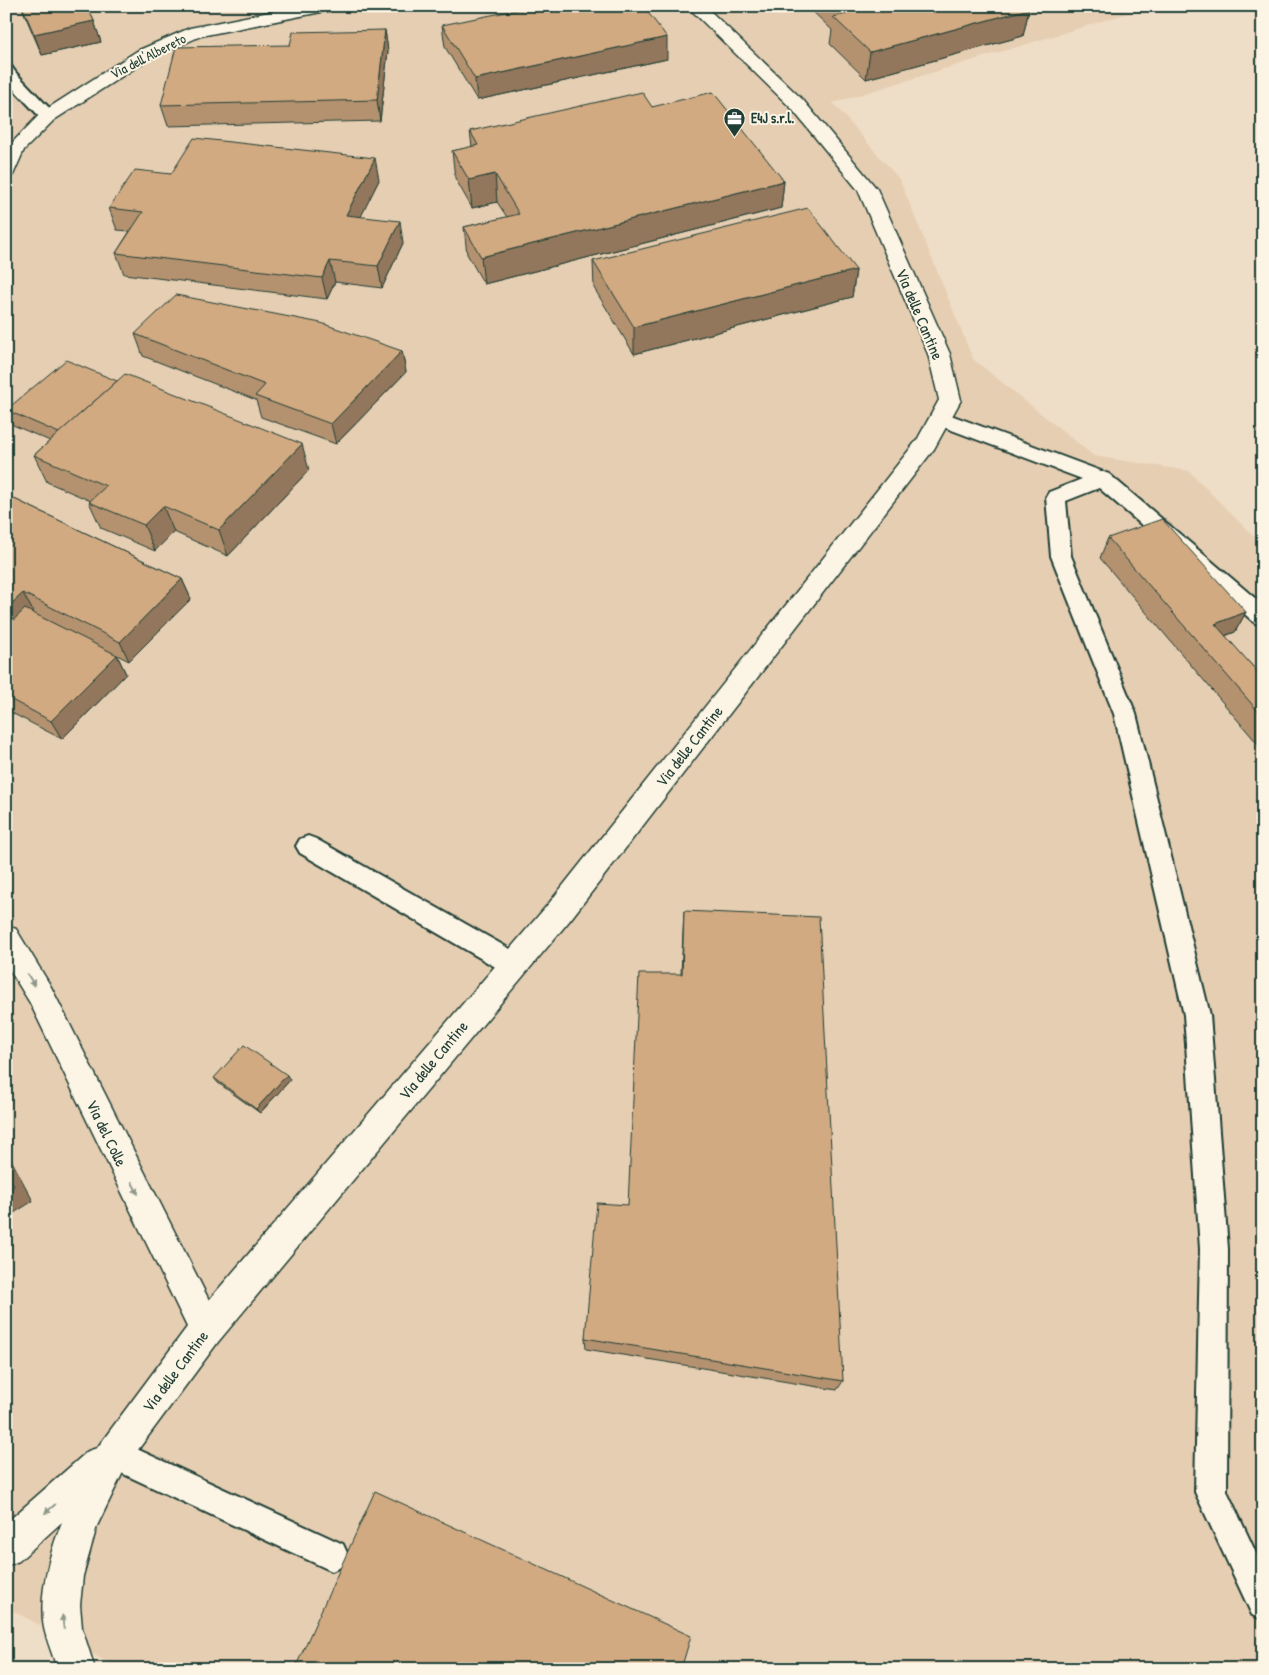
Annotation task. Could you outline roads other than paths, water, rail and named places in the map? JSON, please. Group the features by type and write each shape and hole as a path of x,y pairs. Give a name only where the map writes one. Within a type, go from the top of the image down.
{"street":[{"name":"Via dell'Albereto","path":"6,171 16,148 48,116 143,55 187,35 258,18 326,6"},
{"name":"Via delle Cantine","path":"76,1669 63,1628 61,1605 65,1576 70,1553 82,1518 113,1454 206,1330 513,964 560,911 926,444 950,400 939,354 867,189 797,104 695,6"},
{"name":"Via del Colle","path":"6,938 40,994 98,1116 206,1330"},
{"name":"Via delle Cantine","path":"6,1548 113,1454"}],"lane":[{"path":"6,69 9,75 48,116"},
{"path":"940,418 1102,479 1263,617"},
{"path":"1102,479 1056,498 1060,556 1125,714 1197,1015 1214,1249 1211,1492 1263,1604"},
{"path":"308,846 513,964"},
{"path":"113,1454 332,1555"}],"place":[{"name":"E4J s.r.l.","path":"735,137"}]}
